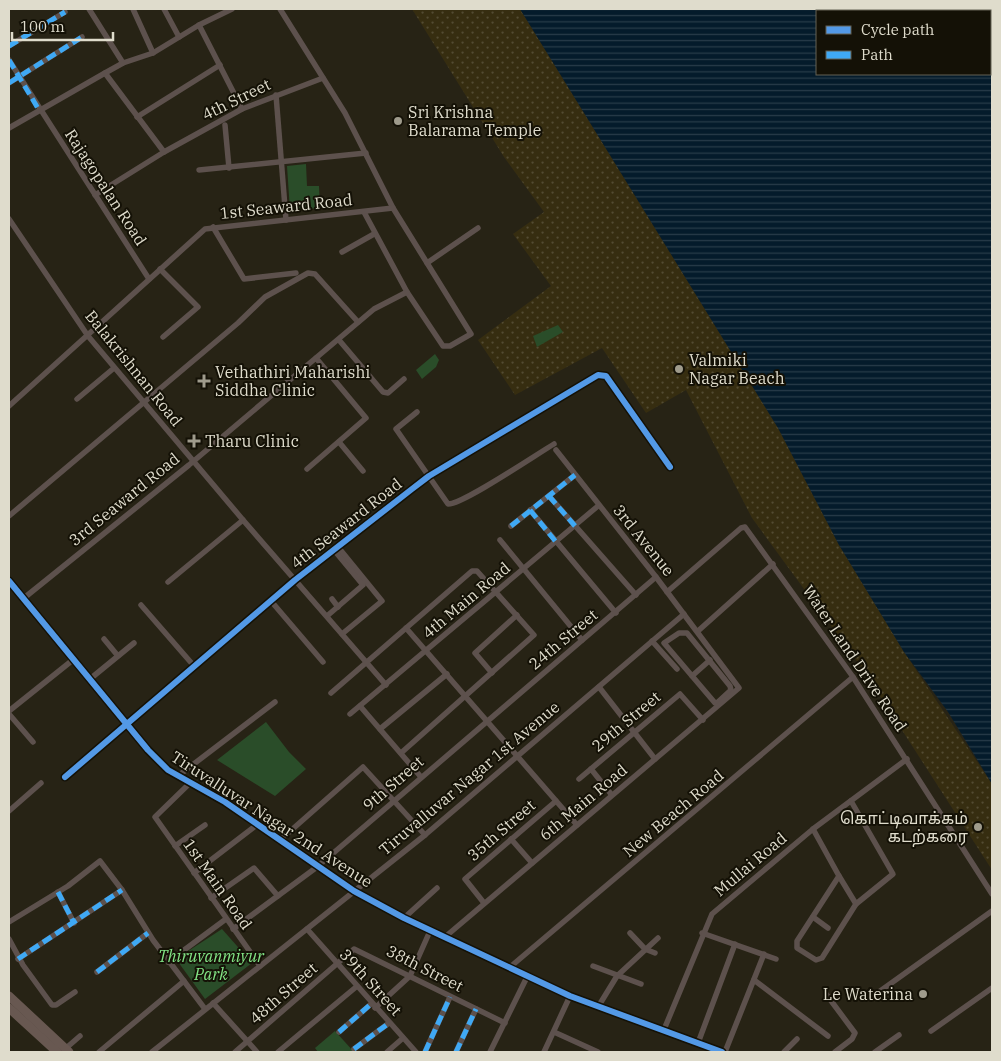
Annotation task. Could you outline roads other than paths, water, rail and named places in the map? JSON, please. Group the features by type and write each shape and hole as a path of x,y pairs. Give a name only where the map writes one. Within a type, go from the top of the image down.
{"main road":[{"path":"9,996 64,1051"},
{"path":"9,1008 64,1051"}],"street":[{"path":"89,9 123,64"},
{"path":"133,9 153,53"},
{"path":"164,9 179,37"},
{"path":"9,128 105,73 153,53 199,25 232,9"},
{"path":"280,9 323,78 366,153 393,208 470,334 448,347 443,346 406,292 364,212"},
{"path":"9,46 65,12"},
{"path":"199,25 242,109"},
{"path":"9,83 82,38"},
{"name":"Rajagopalan Road","path":"9,60 39,110 149,279"},
{"path":"137,117 220,65"},
{"path":"105,73 164,152"},
{"name":"4th Street","path":"95,194 164,152 242,109 323,78"},
{"path":"276,95 286,220"},
{"path":"225,125 229,168"},
{"path":"199,170 366,153"},
{"name":"1st Seaward Road","path":"9,406 205,229 393,208"},
{"name":"Balakrishnan Road","path":"9,218 88,336 243,520 386,685"},
{"path":"213,227 244,279 296,273"},
{"path":"427,263 478,228"},
{"path":"342,252 374,234"},
{"path":"160,269 198,307 163,337"},
{"path":"9,516 238,323 265,297 308,273 313,272 358,322"},
{"name":"3rd Seaward Road","path":"24,598 339,340 374,309 406,292"},
{"path":"339,340 383,392 388,392 404,379"},
{"path":"307,469 366,417 316,358"},
{"path":"77,400 114,368"},
{"name":"4th Seaward Road","path":"65,777 295,580 429,476 598,375 604,374 670,466"},
{"path":"417,412 396,428 429,476"},
{"path":"339,442 363,471"},
{"name":"3rd Avenue","path":"429,476 446,502 451,504 555,447 598,506 684,614"},
{"path":"511,526 576,475"},
{"path":"549,496 636,595"},
{"name":"4th Main Road","path":"350,714 598,506"},
{"path":"530,510 616,613"},
{"path":"168,582 243,520"},
{"name":"Water Land Drive Road","path":"667,592 743,527 773,564 853,677 992,894"},
{"path":"500,540 582,640"},
{"path":"327,616 363,585 336,548"},
{"path":"336,548 382,602 342,634"},
{"path":"688,635 697,630 773,564"},
{"path":"332,693 474,570 534,635 401,753"},
{"name":"24th Street","path":"488,721 656,577"},
{"name":"Tiruvalluvar Nagar 2nd Avenue","path":"9,581 126,724 168,770 192,782 258,824 354,891 404,918 527,977 598,1008 724,1052"},
{"path":"332,599 338,607"},
{"path":"271,601 323,662"},
{"path":"141,605 194,666"},
{"path":"684,614 710,649 708,658 692,676"},
{"name":"Tiruvalluvar Nagar 1st Avenue","path":"152,1052 424,835 684,614"},
{"path":"492,673 475,654 517,615"},
{"path":"406,628 577,825"},
{"path":"687,632 688,635 730,686 731,690 718,702 715,703 664,643 679,633 687,632"},
{"path":"104,638 118,656"},
{"path":"652,641 677,669"},
{"path":"90,679 134,643"},
{"name":"6th Main Road","path":"445,937 611,794 703,720 739,688 710,649"},
{"path":"33,742 9,712 74,659"},
{"path":"380,729 447,674"},
{"name":"New Beach Road","path":"509,968 853,677"},
{"path":"599,687 655,759"},
{"name":"29th Street","path":"579,779 680,694 703,720"},
{"path":"178,776 275,702"},
{"path":"360,706 421,777"},
{"name":"9th Street","path":"232,929 317,867 488,721"},
{"name":"Mullai Road","path":"663,1032 702,933 712,914 813,829 907,759"},
{"path":"279,840 363,767 424,835"},
{"path":"591,769 611,794"},
{"name":"1st Main Road","path":"192,782 155,816 232,929 260,966"},
{"path":"9,811 41,783"},
{"name":"35th Street","path":"484,903 464,880 556,801"},
{"path":"839,876 796,946 818,960 822,958 856,904 893,874 851,801"},
{"path":"194,873 258,824"},
{"path":"174,846 205,825"},
{"path":"813,829 856,904"},
{"path":"511,839 532,863"},
{"path":"9,922 58,892 98,862 102,862 168,962 205,1009"},
{"path":"211,898 254,868 278,896"},
{"path":"404,918 436,888"},
{"path":"18,959 122,890"},
{"path":"58,892 74,923"},
{"path":"876,994 992,911"},
{"path":"813,918 828,928"},
{"path":"168,962 226,919"},
{"name":"39th Street","path":"307,929 356,987 416,1052"},
{"path":"339,1032 410,976 430,931"},
{"path":"97,972 148,933"},
{"path":"630,933 645,949 655,954"},
{"path":"702,933 776,959"},
{"path":"598,1008 617,976 658,938"},
{"path":"9,939 18,959 53,1006 75,992"},
{"path":"698,1043 735,944"},
{"name":"38th Street","path":"337,965 355,949 504,1023"},
{"path":"724,1052 764,954"},
{"name":"48th Street","path":"235,1052 337,965"},
{"path":"593,966 642,984"},
{"path":"490,1052 527,977"},
{"path":"754,980 828,1036"},
{"path":"99,1052 184,981"},
{"path":"278,1052 356,987"},
{"path":"931,1031 992,988"},
{"path":"826,994 855,1033 852,1039 835,1052"},
{"path":"544,1052 570,996"},
{"path":"425,1052 450,997"},
{"path":"213,1003 257,1052"},
{"path":"456,1052 476,1009"},
{"path":"354,1050 389,1023"},
{"path":"554,1032 588,1050 598,1052"},
{"path":"875,1052 899,1035"},
{"path":"64,1051 80,1036"},
{"path":"387,1052 403,1038"},
{"path":"784,1052 797,1039"}],"water":[{"path":"520,9 992,9 992,784 948,712 904,652 839,545 778,428"}],"place":[{"name":"Sri Krishna Balarama Temple","path":"398,121"},
{"name":"Valmiki Nagar Beach","path":"679,369"},
{"name":"Vethathiri Maharishi Siddha Clinic","path":"204,381"},
{"name":"Tharu Clinic","path":"194,441"},
{"name":"கொட்டிவாக்கம் கடற்கரை","path":"978,827"},
{"name":"Le Waterina","path":"923,994"}],"park label":[{"name":"Thiruvanmiyur Park","path":"211,965"}]}
